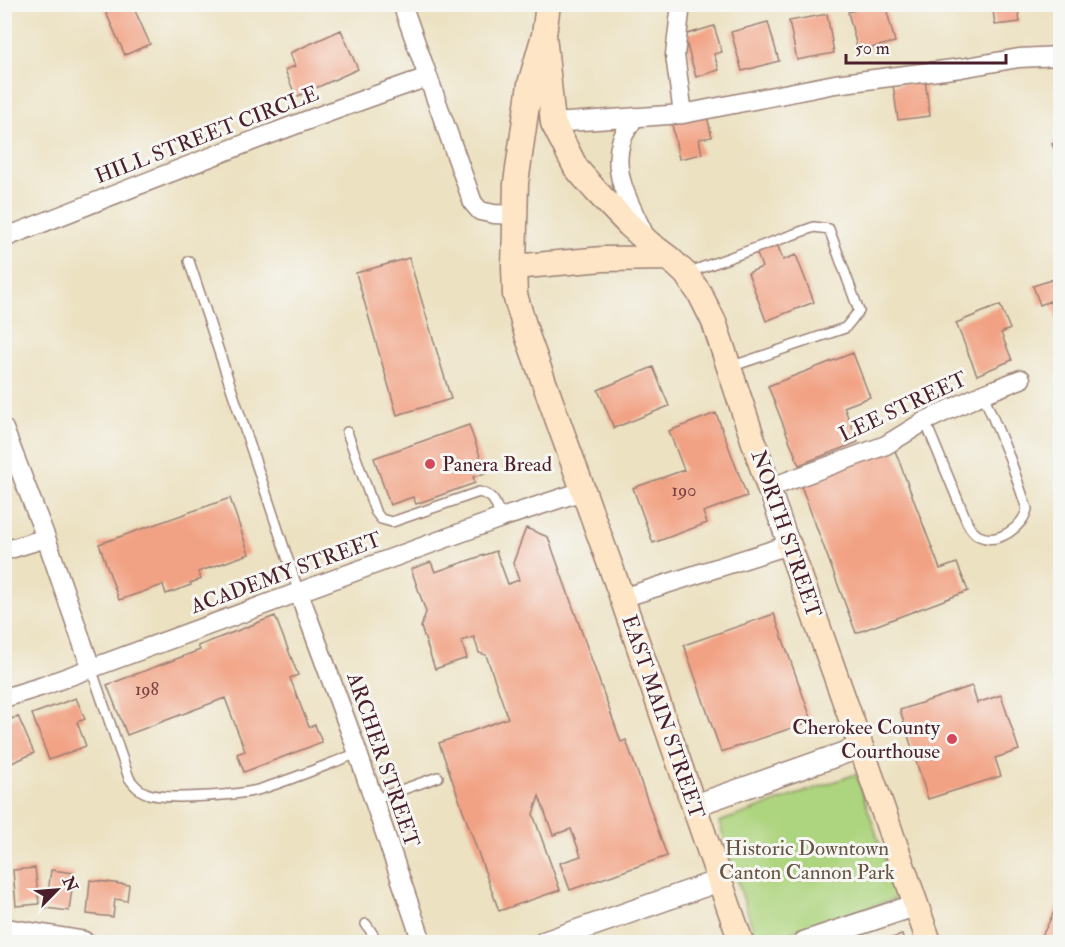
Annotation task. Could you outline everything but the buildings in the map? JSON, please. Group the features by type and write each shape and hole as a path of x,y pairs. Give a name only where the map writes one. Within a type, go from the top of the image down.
{"main road":[{"path":"544,35 548,4"},
{"name":"NORTH STREET","path":"544,35 554,123 576,168 614,210 678,266 700,294 714,322 770,488"},
{"name":"EAST MAIN STREET","path":"544,35 530,84 516,183 515,295 528,338 622,598 741,942"},
{"path":"514,267 603,259 678,266"},
{"name":"NORTH STREET","path":"789,545 928,942"}],"street":[{"path":"402,4 472,203 480,211 515,215"},
{"path":"681,4 675,55 683,114"},
{"path":"554,123 683,114 835,84 1019,58 1060,56"},
{"name":"HILL STREET CIRCLE","path":"4,238 250,142 428,77"},
{"path":"635,117 621,142 618,167 624,190 649,243"},
{"name":"LEE STREET","path":"770,488 886,445 983,394 1021,379"},
{"path":"4,429 46,538 91,668"},
{"name":"NORTH STREET","path":"770,488 789,545"},
{"name":"ACADEMY STREET","path":"4,699 501,518 584,491"},
{"path":"4,551 46,538"},
{"path":"622,598 789,545"},
{"name":"ARCHER STREET","path":"299,593 358,753 422,942"},
{"path":"693,806 861,747"},
{"path":"545,942 720,880"},
{"path":"805,942 916,905"},
{"path":"4,929 83,942"}],"lane":[{"path":"678,266 814,227 829,229 859,311 845,328 730,368"},
{"path":"189,261 299,593"},
{"path":"926,422 971,530 986,538 1000,536 1011,531 1018,526 1027,508 983,394"},
{"path":"347,432 375,511 381,519 392,522 479,492 488,494 494,499 501,518"},
{"path":"91,668 129,778 145,793 173,797 242,794 358,753"},
{"path":"374,800 438,777"},
{"path":"366,924 378,942"}],"green space":[{"name":"Historic Downtown Canton Cannon Park","path":"856,774 898,898 757,942 719,822"}],"place":[{"name":"Panera Bread","path":"430,464"},
{"name":"Cherokee County Courthouse","path":"952,739"}]}
